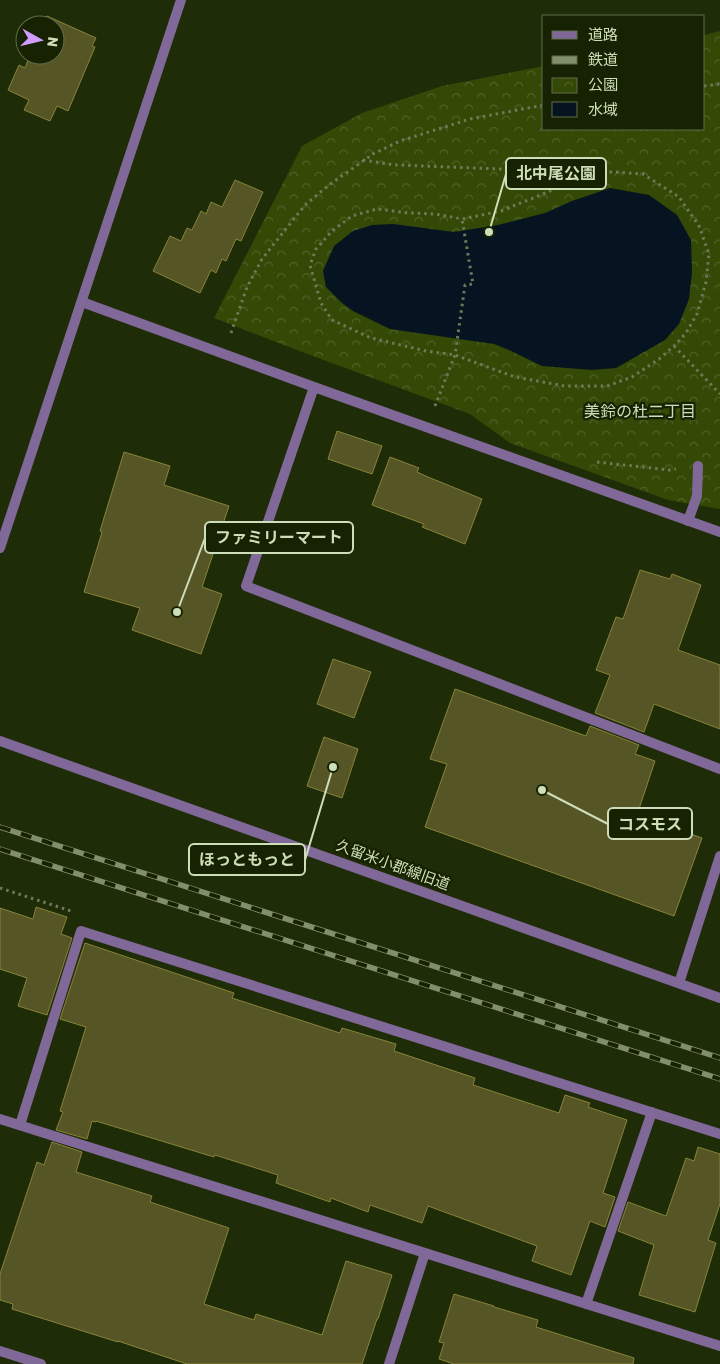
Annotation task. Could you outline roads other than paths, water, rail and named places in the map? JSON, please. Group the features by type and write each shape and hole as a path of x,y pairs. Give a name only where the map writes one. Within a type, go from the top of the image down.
{"street":[{"path":"0,548 181,0"},
{"path":"82,302 314,388 720,532"},
{"path":"314,388 246,586 720,769"},
{"path":"688,521 697,496 698,466"},
{"name":"久留米小郡線旧道","path":"0,741 720,998"},
{"path":"679,983 720,856"},
{"path":"20,1125 80,931 720,1134"},
{"path":"586,1304 652,1112"},
{"path":"0,1119 720,1346"},
{"path":"389,1364 425,1253"},
{"path":"0,1351 41,1364"}],"water":[{"path":"610,188 649,195 677,215 691,240 692,272 689,299 679,324 665,340 616,368 592,370 542,366 494,344 390,329 353,311 326,287 323,271 334,246 353,231 372,225 393,224 454,232 498,225 545,213 572,201"}],"railway":[{"path":"0,827 720,1058"},
{"path":"0,849 720,1079"}],"place":[{"name":"北中尾公園","path":"489,232"},
{"name":"ファミリーマート","path":"177,612"},
{"name":"ほっともっと","path":"333,767"},
{"name":"コスモス","path":"542,790"}],"district":[{"name":"美鈴の杜二丁目","path":"640,411"}]}
